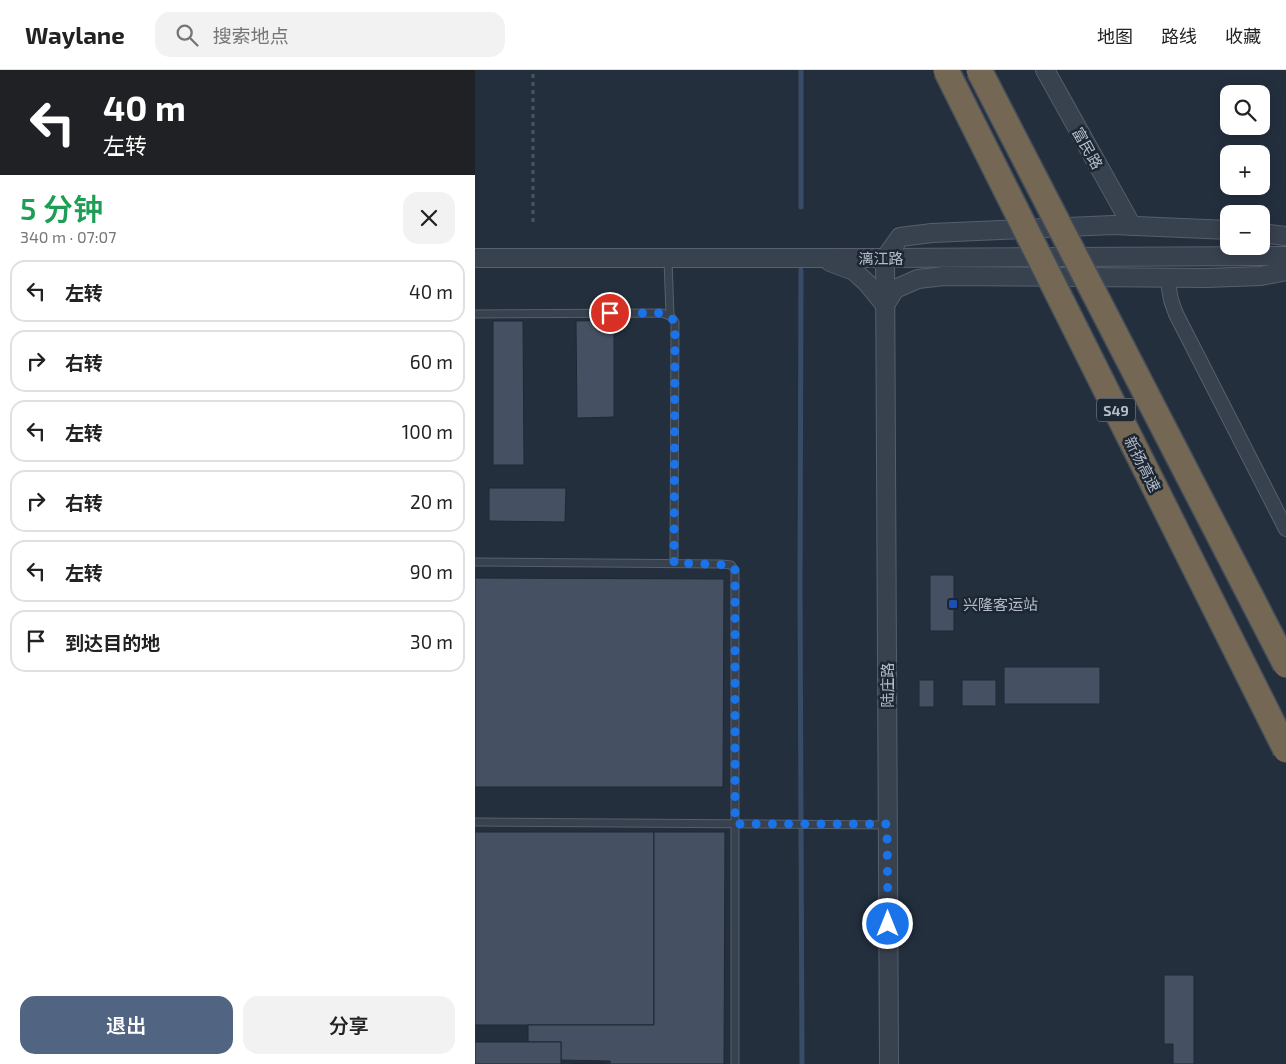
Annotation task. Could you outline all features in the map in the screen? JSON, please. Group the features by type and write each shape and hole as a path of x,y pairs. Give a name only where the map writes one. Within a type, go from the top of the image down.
{"highway":[{"name":"新扬高速","path":"946,70 1286,750"},
{"name":"S49","path":"979,70 1286,664"}],"street":[{"name":"富民路","path":"1045,70 1132,226"},
{"path":"885,258 900,237 941,232 1113,225 1220,230"},
{"path":"1270,233 1286,236"},
{"name":"漓江路","path":"475,258 1286,256"},
{"path":"817,258 854,271 867,283 885,305 895,289 918,279 944,276 1206,278 1261,276 1286,271"},
{"name":"陆庄路","path":"885,258 889,1064"},
{"path":"1167,277 1171,300 1176,314 1286,528"}],"lane":[{"path":"668,258 670,316"},
{"path":"475,314 662,313 670,316 675,322 674,563"},
{"path":"475,562 674,563 731,565 735,570 735,1064"},
{"path":"475,822 887,824"}],"path":[{"path":"533,70 533,222"}],"building":[{"path":"614,320 614,417 577,418 576,321"},
{"path":"493,321 523,321 524,465 493,465"},
{"path":"489,488 566,488 565,522 489,521"},
{"path":"930,575 954,575 954,631 930,631"},
{"path":"475,578 724,579 723,787 475,787"},
{"path":"1004,667 1100,667 1100,704 1004,704"},
{"path":"919,680 934,680 934,707 919,707"},
{"path":"962,680 996,680 996,706 962,706"},
{"path":"475,832 654,832 654,1025 475,1025"},
{"path":"654,832 725,832 724,1064 610,1064 610,1061 561,1060 561,1042 528,1042 528,1025 654,1025"},
{"path":"1164,975 1194,975 1194,1064 1173,1064 1173,1044 1164,1044"},
{"path":"475,1042 561,1042 561,1064 475,1064"},
{"path":"606,1063 606,1064 571,1064"}],"waterway":[{"path":"801,70 801,207"},
{"path":"801,270 802,1064"}],"place":[{"name":"兴隆客运站","path":"953,604"}],"route":[{"path":"610,313 662,313 670,316 675,322 674,563 731,565 735,570 735,824 887,824 888,924"}]}
